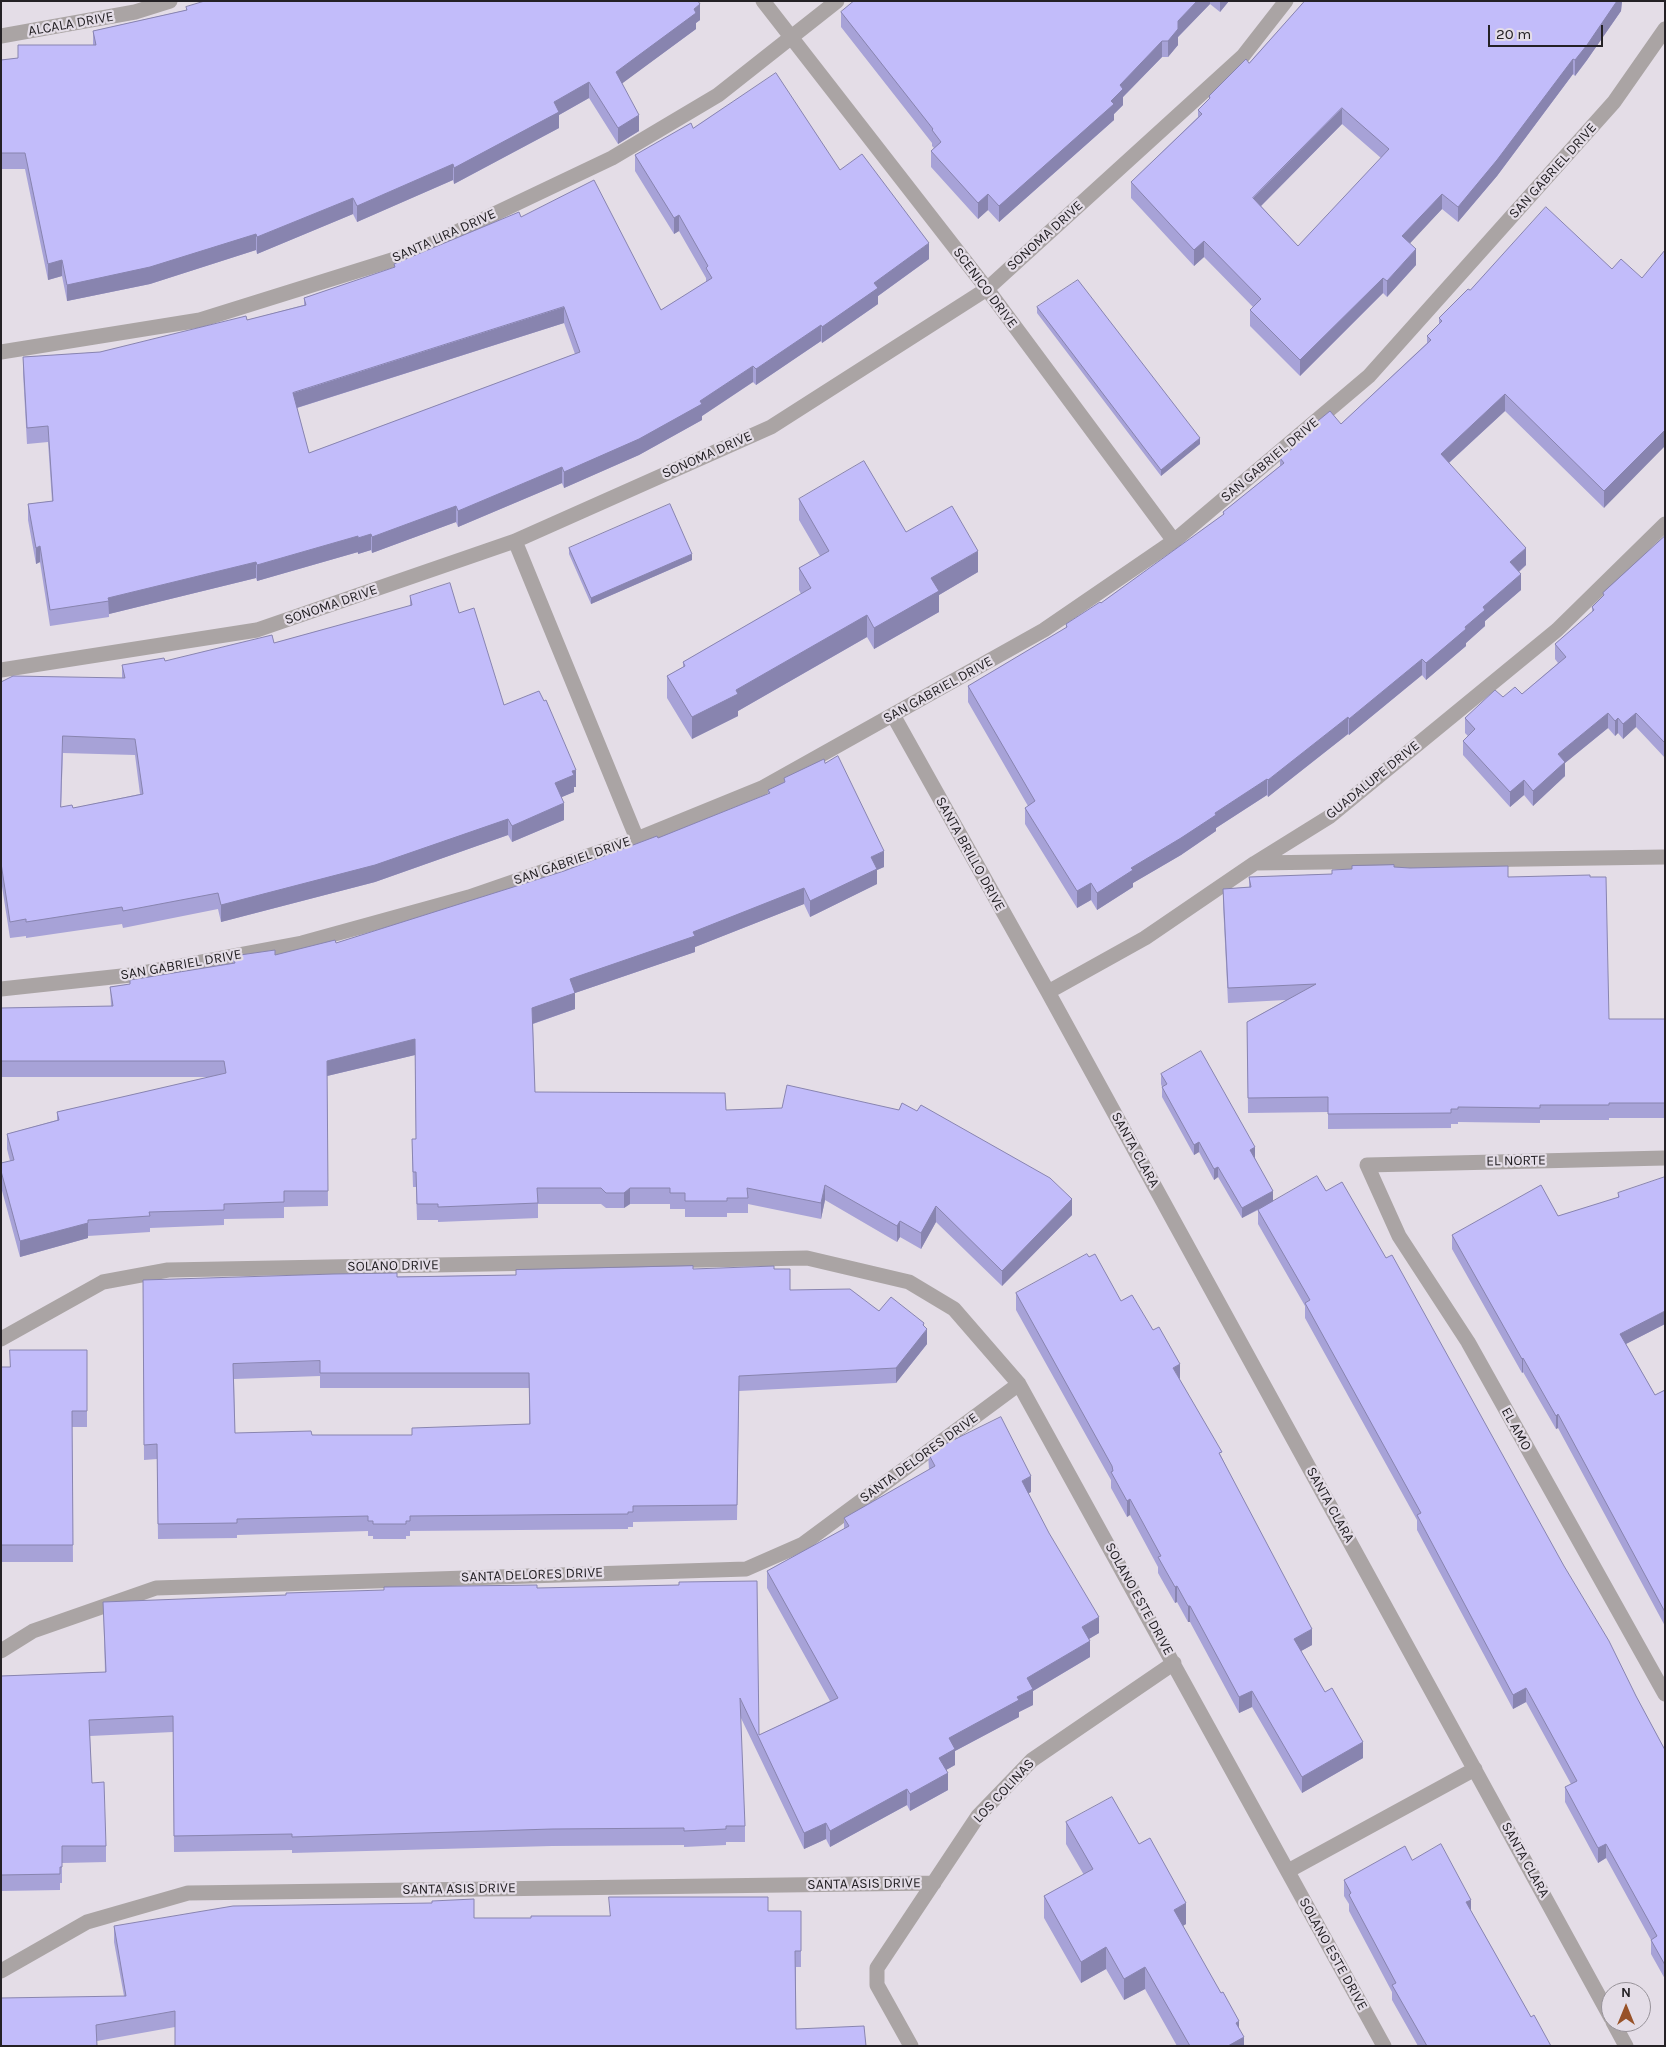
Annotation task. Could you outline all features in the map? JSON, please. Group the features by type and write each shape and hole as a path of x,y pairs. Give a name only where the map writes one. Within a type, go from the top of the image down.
{"lane":[{"name":"ALCALA DRIVE","path":"1,36 135,12 170,1"},
{"name":"SCENICO DRIVE","path":"763,1 987,288 1174,541"},
{"name":"SANTA LIRA DRIVE","path":"1,352 200,320 408,255 612,158 718,95 837,1"},
{"name":"SONOMA DRIVE","path":"1,670 258,630 515,541 770,427 987,288 1243,56 1286,1"},
{"name":"SAN GABRIEL DRIVE","path":"1,989 132,975 302,943 469,897 636,839 762,788 1044,630 1174,541 1370,376 1614,102 1665,29"},
{"name":"GUADALUPE DRIVE","path":"1048,992 1145,938 1255,863 1329,817 1557,630 1665,524"},
{"path":"515,541 636,839"},
{"name":"SANTA BRILLO DRIVE","path":"893,715 1048,992"},
{"path":"1255,863 1665,857"},
{"name":"SANTA CLARA","path":"1048,992 1601,2000"},
{"name":"EL NORTE","path":"1367,1164 1665,1158"},
{"name":"EL AMO","path":"1367,1164 1399,1236 1468,1342 1665,1694"},
{"name":"SOLANO DRIVE","path":"1,1339 103,1282 168,1270 800,1258"},
{"name":"SOLANO ESTE DRIVE","path":"800,1258 909,1282 954,1309 1019,1384 1174,1662 1384,2046"},
{"name":"SANTA DELORES DRIVE","path":"1,1651 33,1631 156,1588 746,1568 803,1544 1019,1384"},
{"name":"LOS COLINAS","path":"911,2046 877,1985 877,1968 978,1816 1032,1760 1174,1662"},
{"path":"1288,1871 1475,1769"},
{"name":"SANTA ASIS DRIVE","path":"1,1971 87,1922 188,1893 934,1883"},
{"path":"1618,2032 1626,2046"}],"building":[{"path":"205,1 698,1 700,4 694,9 696,13 616,72 639,115 618,128 589,82 554,102 559,112 454,168 453,164 357,206 353,198 257,237 256,234 150,267 67,285 62,260 48,264 25,153 1,153 1,60 18,58 18,45 96,45 93,31 187,10 186,7"},
{"path":"854,1 1197,1 1178,21 1178,29 1168,41 1162,41 1120,85 1123,89 1111,101 1114,104 999,206 988,194 978,203 931,151 941,142 933,129 841,12"},
{"path":"1305,1 1617,1 1587,45 1575,60 1573,59 1497,160 1458,207 1442,194 1402,236 1416,249 1387,281 1383,278 1300,360 1250,310 1261,299 1204,241 1194,250 1131,182 1202,114 1198,110 1210,98 1209,96 1246,59 1249,63","holes":["1342,108 1389,149 1298,246 1253,198"]},
{"path":"776,73 840,170 862,154 929,243 874,283 878,288 822,327 821,325 756,369 753,366 700,401 702,404 639,439 564,472 562,467 458,511 456,506 372,537 371,534 358,538 358,536 257,565 256,562 108,598 109,601 50,610 40,546 36,548 28,504 53,501 48,426 27,428 23,357 100,352 246,316 247,320 306,305 304,298 395,267 394,264 519,212 521,217 594,180 661,310 712,278 706,268 708,266 679,215 674,218 635,155 691,123 693,128","holes":["564,307 580,352 309,453 293,393"]},
{"path":"1546,207 1612,269 1621,259 1642,278 1665,250 1665,430 1604,491 1505,394 1441,454 1526,548 1510,562 1521,574 1483,607 1485,610 1465,627 1466,629 1426,663 1422,659 1349,719 1348,717 1268,780 1215,813 1216,815 1181,838 1131,868 1133,870 1097,893 1091,883 1077,891 1025,808 1035,801 968,686 1067,627 1066,624 1101,603 1224,514 1223,512 1284,463 1280,458 1296,446 1292,442 1330,411 1341,424 1431,340 1427,336 1442,321 1439,318 1468,289 1470,290"},
{"path":"1078,280 1200,438 1161,470 1037,307"},
{"path":"864,461 906,532 952,506 978,551 931,578 939,591 874,628 867,615 736,690 738,694 692,717 667,676 685,666 683,662 811,588 799,568 829,551 799,499"},
{"path":"670,504 692,554 591,598 569,548"},
{"path":"1665,536 1665,743 1636,713 1623,724 1618,718 1615,721 1608,713 1558,754 1565,762 1533,791 1524,780 1510,792 1463,741 1475,729 1465,718 1495,690 1503,697 1515,687 1522,694 1566,657 1555,644 1594,610 1592,607 1604,595 1603,593"},
{"path":"450,583 459,613 474,608 504,705 539,691 544,701 546,700 576,770 572,771 574,775 555,783 564,803 512,826 508,819 375,865 221,905 218,893 123,911 122,907 26,922 26,919 10,922 1,863 1,682 13,676 125,678 122,665 164,658 165,661 272,635 274,643 412,605 410,596","holes":["63,736 135,739 143,794 73,808 72,805 61,807"]},
{"path":"838,756 884,851 871,857 877,869 810,901 804,888 693,932 695,936 570,979 575,993 532,1008 535,1092 725,1093 726,1110 782,1108 787,1085 899,1110 902,1103 917,1111 921,1105 1050,1178 1072,1199 1002,1271 936,1206 921,1233 900,1221 897,1226 825,1185 821,1203 747,1188 748,1198 727,1198 727,1201 685,1201 685,1193 670,1193 670,1188 630,1188 624,1193 606,1193 601,1188 537,1188 538,1203 438,1207 438,1204 417,1204 416,1172 413,1172 412,1139 416,1139 415,1039 327,1061 328,1191 284,1191 284,1202 224,1204 224,1210 149,1212 150,1216 88,1220 88,1223 20,1241 1,1171 1,1163 14,1160 7,1134 59,1120 57,1112 226,1073 224,1061 1,1061 1,1008 113,1006 110,987 130,984 130,980 235,963 233,956 275,950 275,955 335,940 336,943 564,871 657,836 658,838 770,793 768,790 785,782 784,778 824,759 825,763"},
{"path":"1394,865 1394,867 1410,868 1508,866 1508,877 1590,875 1590,877 1606,877 1609,1019 1665,1019 1665,1103 1540,1105 1540,1108 1458,1107 1458,1109 1451,1109 1451,1113 1328,1114 1328,1097 1248,1098 1247,1022 1316,984 1228,988 1223,889 1251,887 1249,877 1332,874 1332,870 1352,869 1352,866"},
{"path":"1201,1051 1255,1147 1250,1150 1273,1191 1242,1208 1218,1167 1214,1169 1199,1142 1194,1145 1162,1087 1167,1084 1161,1074"},
{"path":"1317,1176 1326,1191 1342,1182 1386,1258 1392,1255 1564,1566 1609,1641 1665,1750 1665,1965 1651,1940 1657,1936 1606,1844 1598,1848 1565,1787 1577,1781 1526,1688 1513,1695 1417,1515 1421,1513 1305,1303 1310,1300 1258,1210"},
{"path":"1665,1177 1665,1311 1620,1334 1655,1395 1665,1390 1665,1612 1558,1414 1556,1416 1522,1359 1452,1235 1541,1185 1558,1216 1619,1197 1618,1193"},
{"path":"1087,1254 1089,1257 1095,1254 1121,1301 1132,1295 1153,1330 1159,1327 1180,1364 1173,1368 1222,1452 1219,1453 1312,1629 1294,1639 1325,1692 1332,1688 1363,1742 1302,1777 1252,1691 1239,1697 1190,1606 1188,1606 1177,1586 1175,1587 1158,1557 1161,1556 1130,1499 1127,1501 1111,1472 1113,1471 1112,1466 1016,1293"},
{"path":"693,1266 693,1269 774,1266 774,1269 790,1269 790,1290 850,1289 879,1311 891,1297 924,1323 923,1325 927,1329 896,1368 739,1376 737,1505 633,1506 633,1512 628,1512 628,1514 410,1516 410,1521 406,1521 406,1524 373,1524 373,1521 368,1521 368,1516 237,1519 237,1523 158,1524 157,1444 144,1445 143,1280 397,1273 397,1277 516,1275 516,1270","holes":["320,1361 320,1373 529,1373 530,1424 412,1428 412,1435 312,1435 311,1431 235,1433 233,1364"]},
{"path":"10,1350 87,1350 87,1411 72,1411 73,1545 1,1545 1,1367 10,1367"},
{"path":"1001,1417 1031,1476 1022,1481 1049,1533 1099,1617 1082,1627 1090,1641 1027,1678 1033,1689 1017,1697 1019,1700 949,1738 955,1749 939,1758 948,1773 910,1794 907,1789 830,1831 826,1823 804,1833 740,1698 745,1826 726,1826 726,1829 684,1831 684,1828 552,1829 292,1837 292,1834 174,1836 173,1716 89,1720 92,1783 104,1782 106,1846 62,1846 60,1874 1,1875 1,1676 106,1672 103,1602 384,1590 384,1587 537,1585 537,1588 679,1585 679,1582 757,1581 759,1735 838,1698 767,1571 849,1526 844,1518 935,1466 928,1453"},
{"path":"1112,1797 1139,1844 1150,1838 1186,1903 1174,1910 1239,2021 1236,2023 1244,2037 1228,2046 1190,2046 1145,1967 1124,1979 1106,1947 1081,1962 1044,1896 1093,1869 1066,1822"},
{"path":"1441,1844 1471,1900 1466,1902 1531,2017 1534,2015 1551,2046 1427,2046 1392,1985 1396,1983 1349,1895 1351,1893 1344,1880 1405,1846 1412,1860"},
{"path":"609,1897 768,1897 768,1911 801,1911 801,1951 795,1951 796,2029 864,2026 866,2046 175,2046 175,2011 96,2025 97,2046 1,2046 1,1998 126,1996 114,1926 233,1906 432,1903 432,1901 474,1899 474,1918 610,1916"}]}
